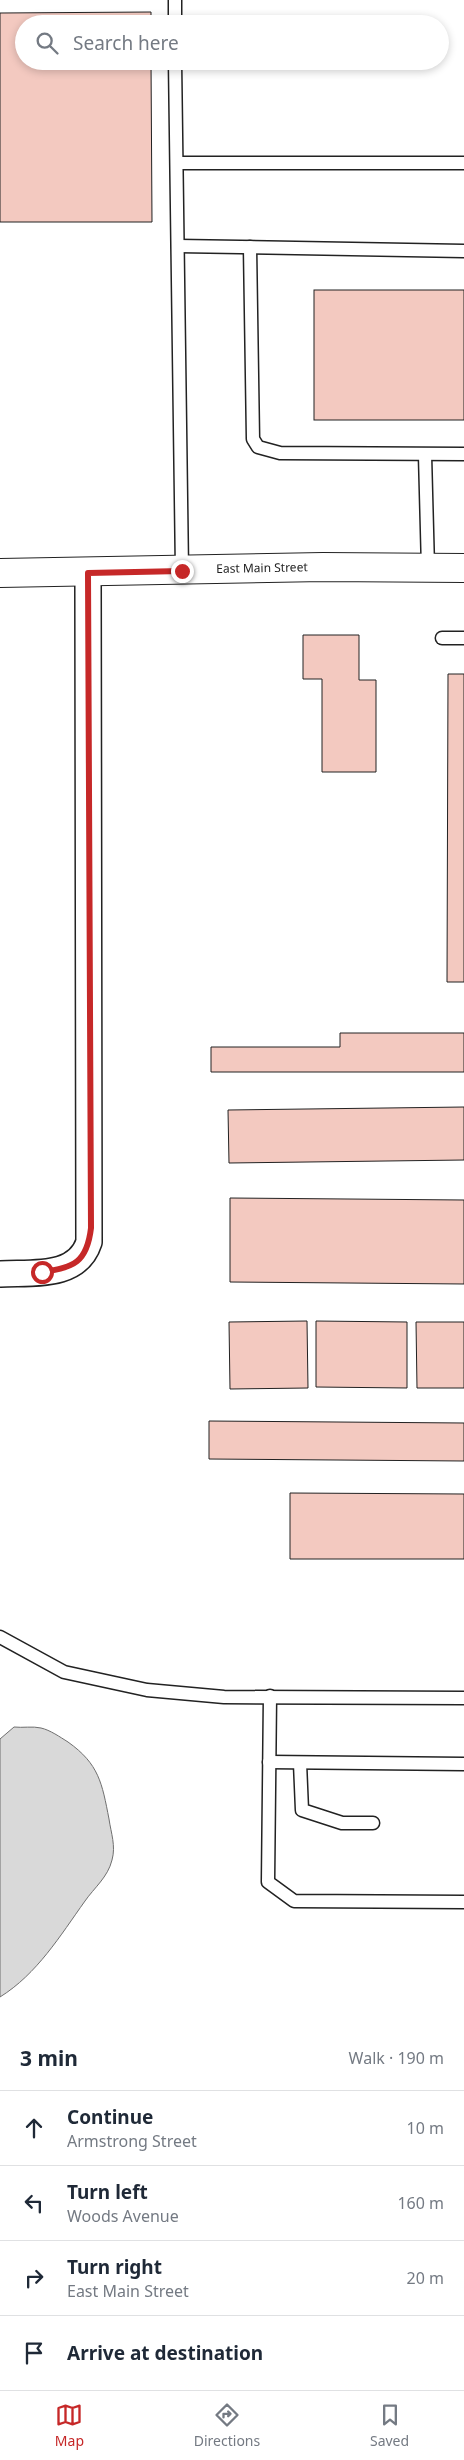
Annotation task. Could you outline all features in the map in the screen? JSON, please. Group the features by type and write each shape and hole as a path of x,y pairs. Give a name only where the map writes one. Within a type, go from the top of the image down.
{"main road":[{"name":"East Main Street","path":"0,573 88,573 323,567 464,568"}],"street":[{"path":"0,1274 64,1269 79,1261 86,1252 91,1228 88,573"}],"lane":[{"path":"175,0 175,15"},
{"path":"175,70 182,571"},
{"path":"177,163 464,163"},
{"path":"178,246 464,250"},
{"path":"250,247 253,438 258,448 280,453 424,456 464,454"},
{"path":"424,456 428,568"},
{"path":"442,638 464,638"},
{"path":"0,1637 64,1672 147,1690 224,1697 464,1698"},
{"path":"270,1696 268,1882 294,1901 464,1902"},
{"path":"269,1762 464,1764"},
{"path":"300,1763 302,1810 342,1823 372,1823"}],"shaded area":[{"path":"14,1727 38,1727 48,1730 68,1742 86,1758 98,1775 104,1795 114,1850 107,1872 47,1954 13,1988 0,1997 0,1739"}],"building":[{"path":"151,12 151,15 15,15 15,70 151,70 152,222 0,222 0,13"},
{"path":"314,290 464,290 464,420 314,420"},
{"path":"303,635 359,635 359,680 376,680 376,772 322,772 322,679 303,679"},
{"path":"448,674 464,674 464,982 447,982"},
{"path":"340,1033 464,1033 464,1072 211,1072 211,1047 340,1047"},
{"path":"464,1107 464,1160 229,1163 228,1110"},
{"path":"230,1198 464,1200 464,1284 230,1282"},
{"path":"307,1321 308,1388 230,1389 229,1322"},
{"path":"316,1321 407,1322 407,1388 316,1387"},
{"path":"416,1322 464,1322 464,1388 417,1388"},
{"path":"209,1421 464,1423 464,1461 209,1459"},
{"path":"290,1493 464,1494 464,1559 290,1559"}],"route":[{"path":"42,1272 64,1269 79,1261 86,1252 91,1228 88,573 182,571"}]}
